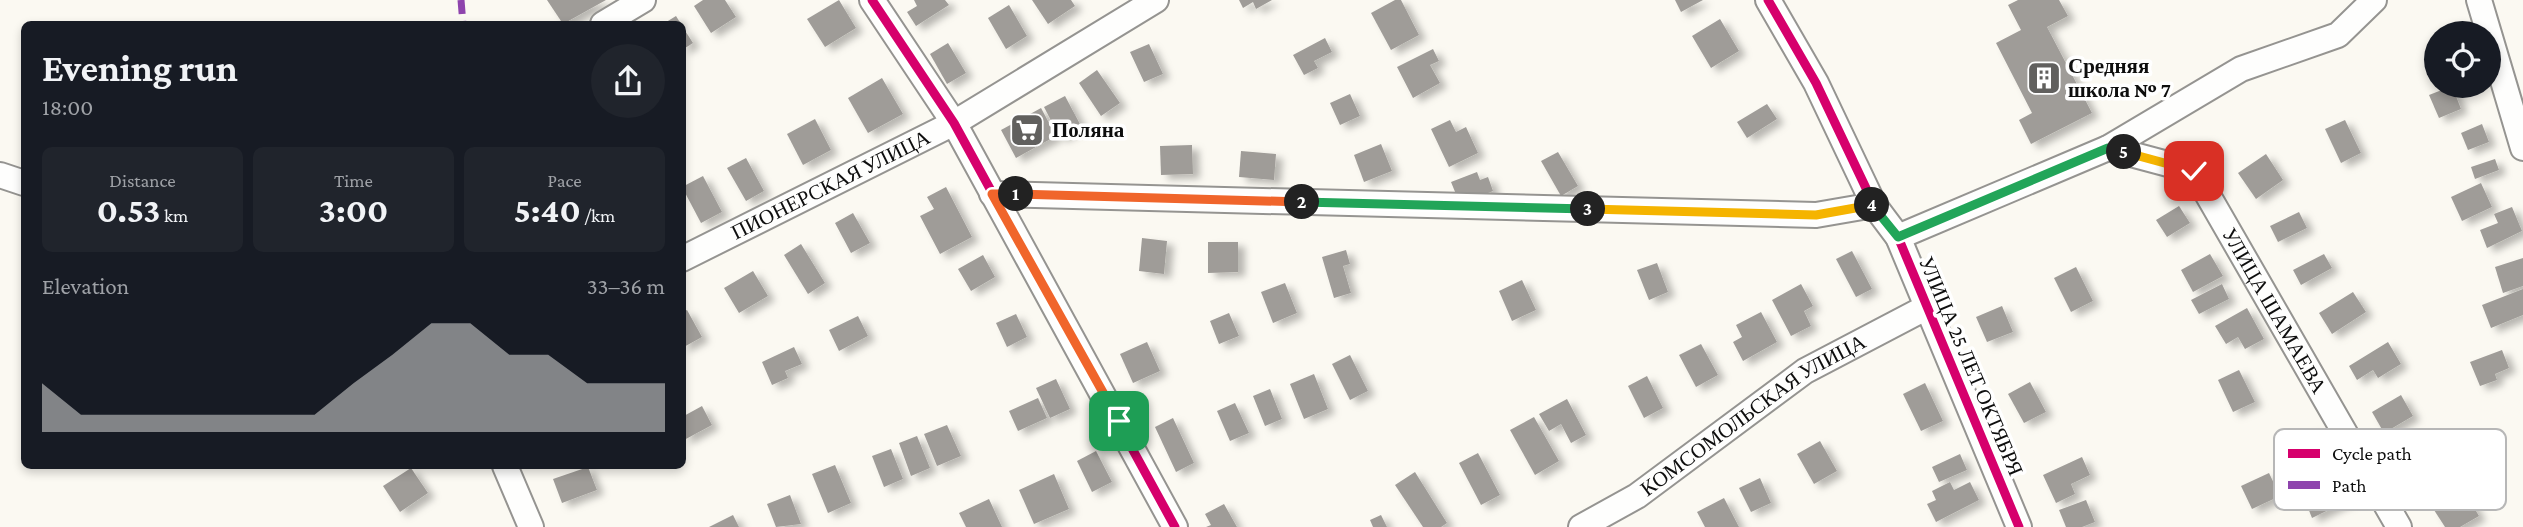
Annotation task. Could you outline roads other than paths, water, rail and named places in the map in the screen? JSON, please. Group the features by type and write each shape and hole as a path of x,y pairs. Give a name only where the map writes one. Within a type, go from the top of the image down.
{"street":[{"path":"608,21 643,0"},
{"path":"872,0 954,123 1175,527"},
{"name":"ПИОНЕРСКАЯ УЛИЦА","path":"686,257 954,123 1156,0"},
{"name":"УЛИЦА 25 ЛЕТ ОКТЯБРЯ","path":"1768,0 1816,83 1874,205 1898,237 2019,527"},
{"path":"1898,237 2108,148 2241,69 2338,35 2374,0"},
{"path":"2479,0 2523,148"},
{"name":"УЛИЦА ШАМАЕВА","path":"2108,148 2194,171 2343,429"},
{"path":"0,175 21,182"},
{"path":"992,194 1816,215 1874,205"},
{"name":"КОМСОМОЛЬСКАЯ УЛИЦА","path":"1581,527 1637,496 1805,371 1929,306"},
{"path":"506,469 531,527"},
{"name":"УЛИЦА ШАМАЕВА","path":"2389,510 2399,527"}],"place":[{"name":"Средняя школа № 7","path":"2044,78"},
{"name":"Поляна","path":"1027,130"}]}
